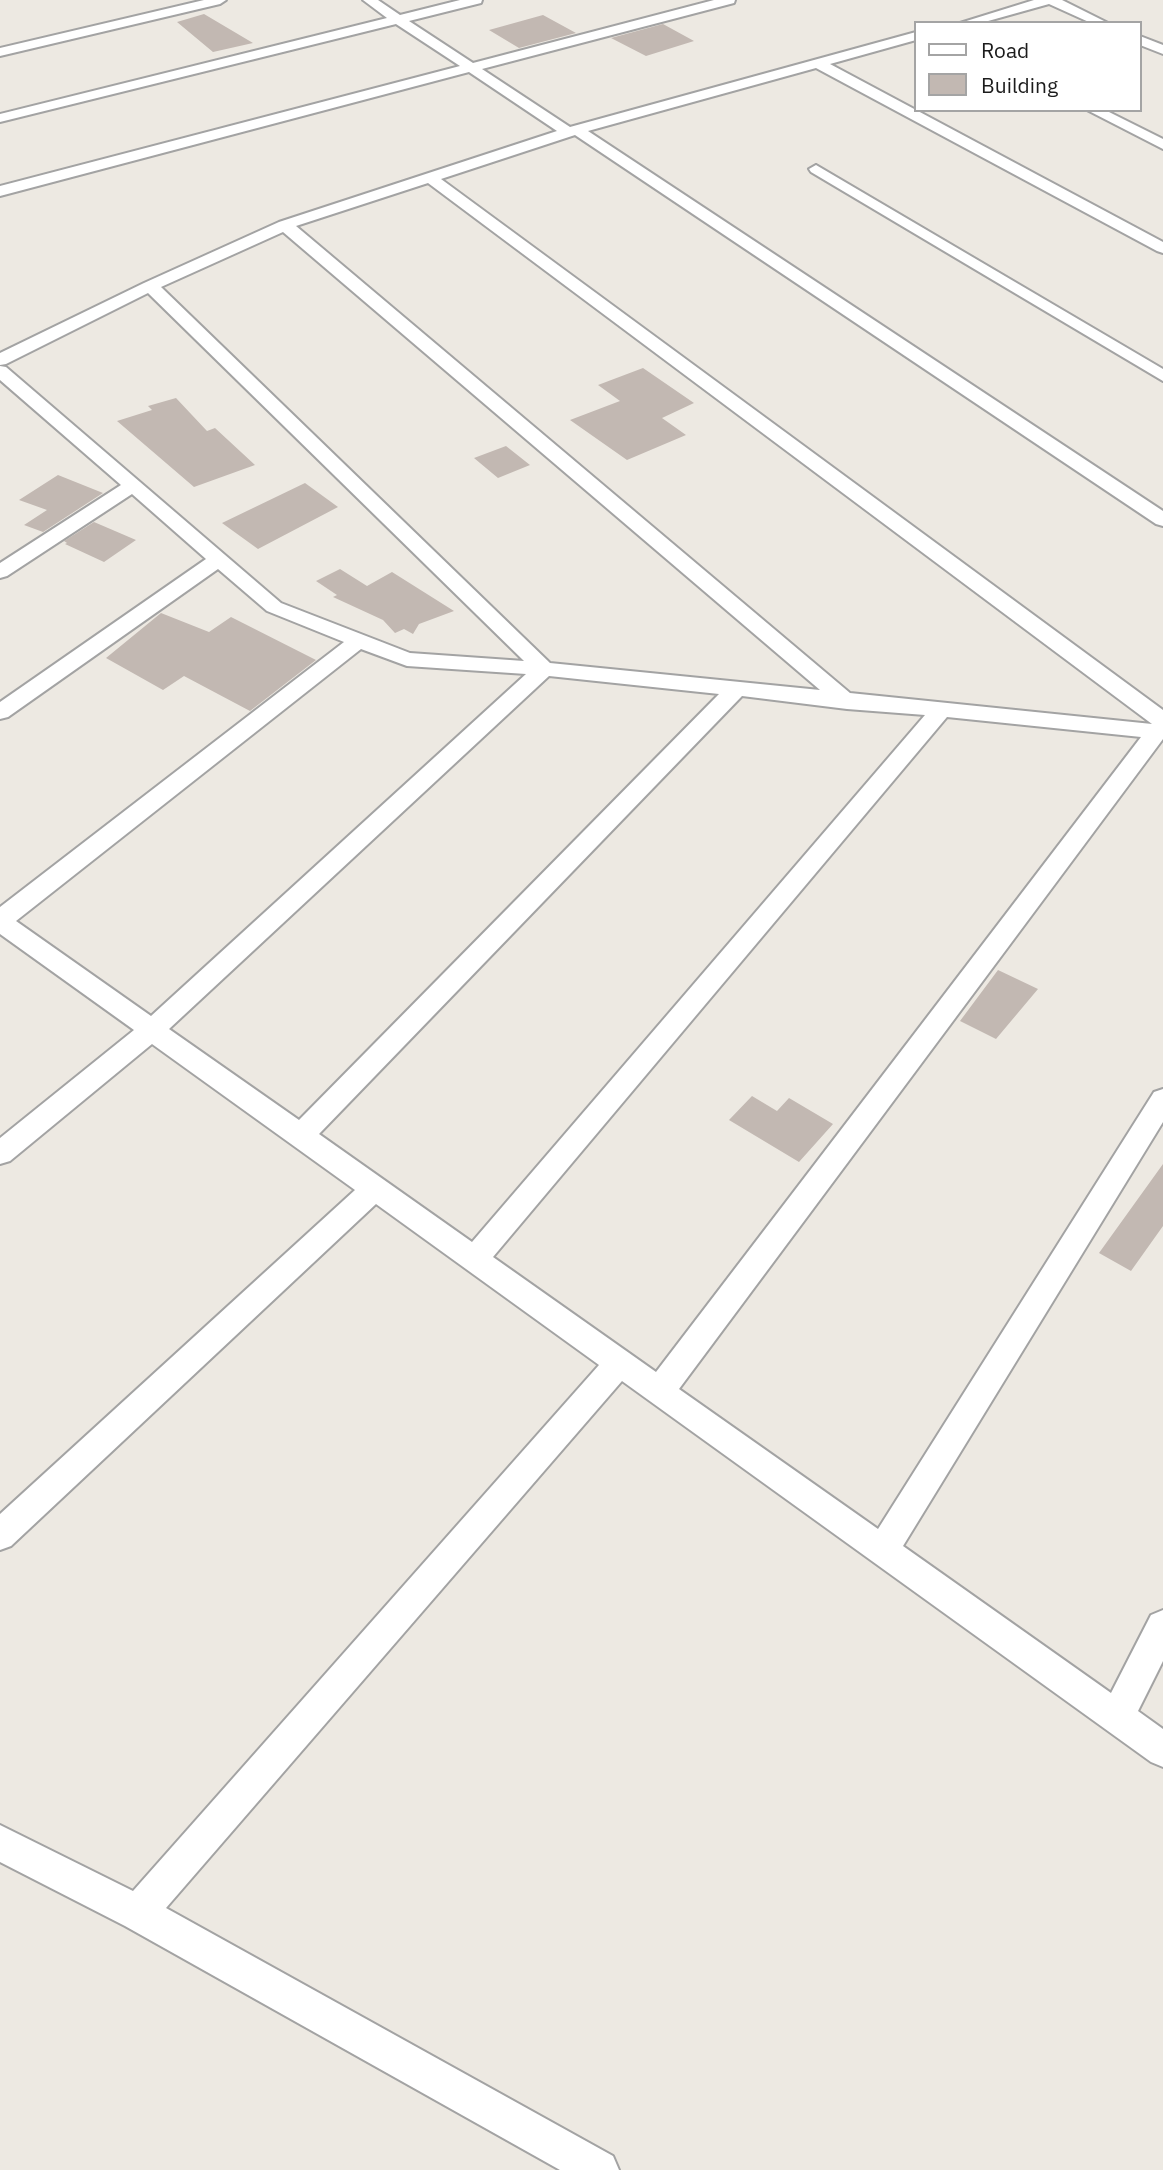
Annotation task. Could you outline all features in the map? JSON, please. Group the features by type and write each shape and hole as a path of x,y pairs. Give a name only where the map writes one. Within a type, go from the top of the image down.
{"street":[{"path":"0,51 220,0"},
{"path":"369,0 1163,520"},
{"path":"0,118 475,0"},
{"path":"0,191 729,0"},
{"path":"973,21 1050,0 1097,21"},
{"path":"0,360 150,286 285,225 572,131 914,37"},
{"path":"1142,41 1163,50"},
{"path":"818,63 1163,248"},
{"path":"1098,112 1163,145"},
{"path":"816,169 1163,376"},
{"path":"428,176 1161,728"},
{"path":"285,225 847,702"},
{"path":"150,286 544,669"},
{"path":"0,371 274,607 407,659 544,669 940,711 1161,728"},
{"path":"0,572 133,485"},
{"path":"0,712 219,559"},
{"path":"359,640 8,914 3,924 1163,1750"},
{"path":"0,1153 153,1029 544,669"},
{"path":"301,1135 735,690"},
{"path":"475,1259 940,711"},
{"path":"660,1391 1161,728"},
{"path":"883,1550 1163,1099"},
{"path":"0,1535 375,1188"},
{"path":"138,1913 620,1362"},
{"path":"1117,1717 1163,1626"},
{"path":"0,1843 138,1913 599,2170"}],"building":[{"path":"204,14 253,43 213,52 177,22"},
{"path":"543,15 576,33 519,48 489,30"},
{"path":"663,24 694,41 646,56 611,38"},
{"path":"643,368 694,403 662,418 686,435 627,460 570,420 620,401 598,385"},
{"path":"176,398 207,431 215,428 255,465 194,487 117,421 152,410 148,406"},
{"path":"506,446 530,465 498,478 474,458"},
{"path":"58,475 103,493 43,532 24,525 47,510 19,500"},
{"path":"305,483 338,507 258,549 222,523"},
{"path":"94,522 136,540 104,562 65,544 67,543 64,541"},
{"path":"340,569 367,586 392,572 454,611 419,624 413,634 404,629 395,633 383,620 333,597 337,595 316,581"},
{"path":"161,613 209,632 231,617 316,660 250,711 184,676 163,690 106,658"},
{"path":"998,970 1038,989 996,1039 960,1021"},
{"path":"752,1096 777,1111 789,1098 833,1124 799,1162 729,1120"},
{"path":"1163,1164 1163,1226 1131,1271 1099,1253"}]}
